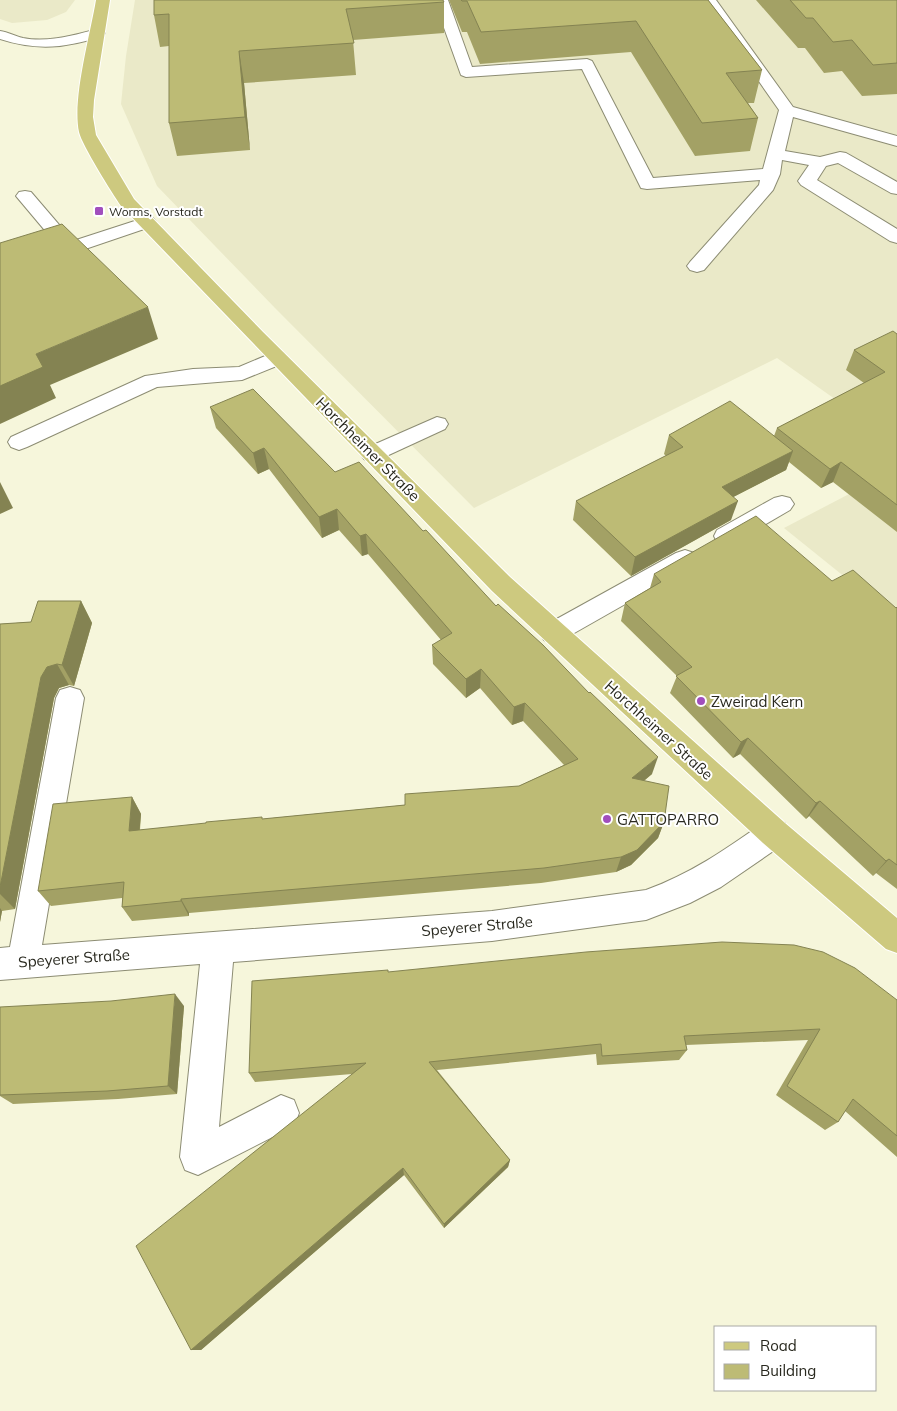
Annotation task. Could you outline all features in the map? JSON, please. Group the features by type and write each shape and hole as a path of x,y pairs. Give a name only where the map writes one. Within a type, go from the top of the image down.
{"main road":[{"name":"Horchheimer Straße","path":"103,0 86,100 85,117 88,135 127,202 276,358 501,584 774,833"},
{"path":"774,833 897,938"}],"street":[{"path":"442,0 466,72 587,64 647,184 770,174"},
{"path":"709,0 787,110 897,141"},
{"path":"1,36 21,42 55,42 72,41 98,34"},
{"path":"697,266 767,186 787,110"},
{"path":"776,154 820,162 840,158 897,189"},
{"path":"820,162 807,181 897,237"},
{"path":"25,196 69,248"},
{"path":"0,272 147,222"},
{"path":"19,442 154,381 192,376 242,373 276,358"},
{"path":"372,454 436,424"},
{"path":"553,633 782,504"},
{"path":"11,963 70,698"},
{"name":"Speyerer Straße","path":"11,963 492,926 646,905 679,893 710,877 774,833"},
{"path":"218,947 198,1157 281,1113"}],"shaded area":[{"path":"0,0 75,0 66,12 47,20 12,23 0,19"},
{"path":"135,0 897,0 897,443 777,358 474,508 275,308 157,186 121,104"},
{"path":"897,469 897,619 784,528"}],"building":[{"path":"154,0 443,0 444,2 346,9 354,43 239,51 245,117 169,123 169,14 154,15"},
{"path":"461,0 708,0 762,70 726,73 758,118 702,123 636,21 481,32 467,1"},
{"path":"790,0 897,0 897,63 873,65 852,40 833,42 813,18 806,18"},
{"path":"62,224 148,307 36,354 43,367 0,386 0,243"},
{"path":"893,331 897,334 897,505 841,462 830,469 777,428 885,372 854,350"},
{"path":"253,389 335,472 359,462 423,531 426,530 496,606 498,604 543,645 589,693 658,757 632,778 669,786 664,822 637,850 621,857 544,868 181,899 181,901 122,907 124,882 38,891 53,804 132,797 129,831 206,822 262,817 262,819 405,805 405,794 519,786 578,759 525,703 514,707 481,669 466,679 432,645 452,633 366,534 360,536 337,509 319,517 264,448 253,453 210,407"},
{"path":"730,401 793,451 722,487 738,501 635,557 576,501 683,447 669,435"},
{"path":"756,516 832,581 853,570 897,607 897,865 889,859 886,861 820,801 816,803 748,738 741,742 676,676 692,667 625,603 661,582 654,574"},
{"path":"38,601 81,601 62,665 57,664 47,667 41,677 0,887 0,624 31,622"},
{"path":"722,942 794,945 823,952 855,968 897,1000 897,1136 853,1099 838,1122 787,1086 820,1029 684,1036 687,1050 602,1056 601,1044 429,1062 510,1160 444,1224 403,1168 191,1350 136,1246 366,1063 249,1073 252,981 388,970 388,972 586,952"},
{"path":"175,994 168,1086 107,1091 0,1095 0,1007 111,1001"}],"place":[{"name":"Worms, Vorstadt","path":"99,211"},
{"name":"Zweirad Kern","path":"701,701"},
{"name":"GATTOPARRO","path":"607,819"}]}
